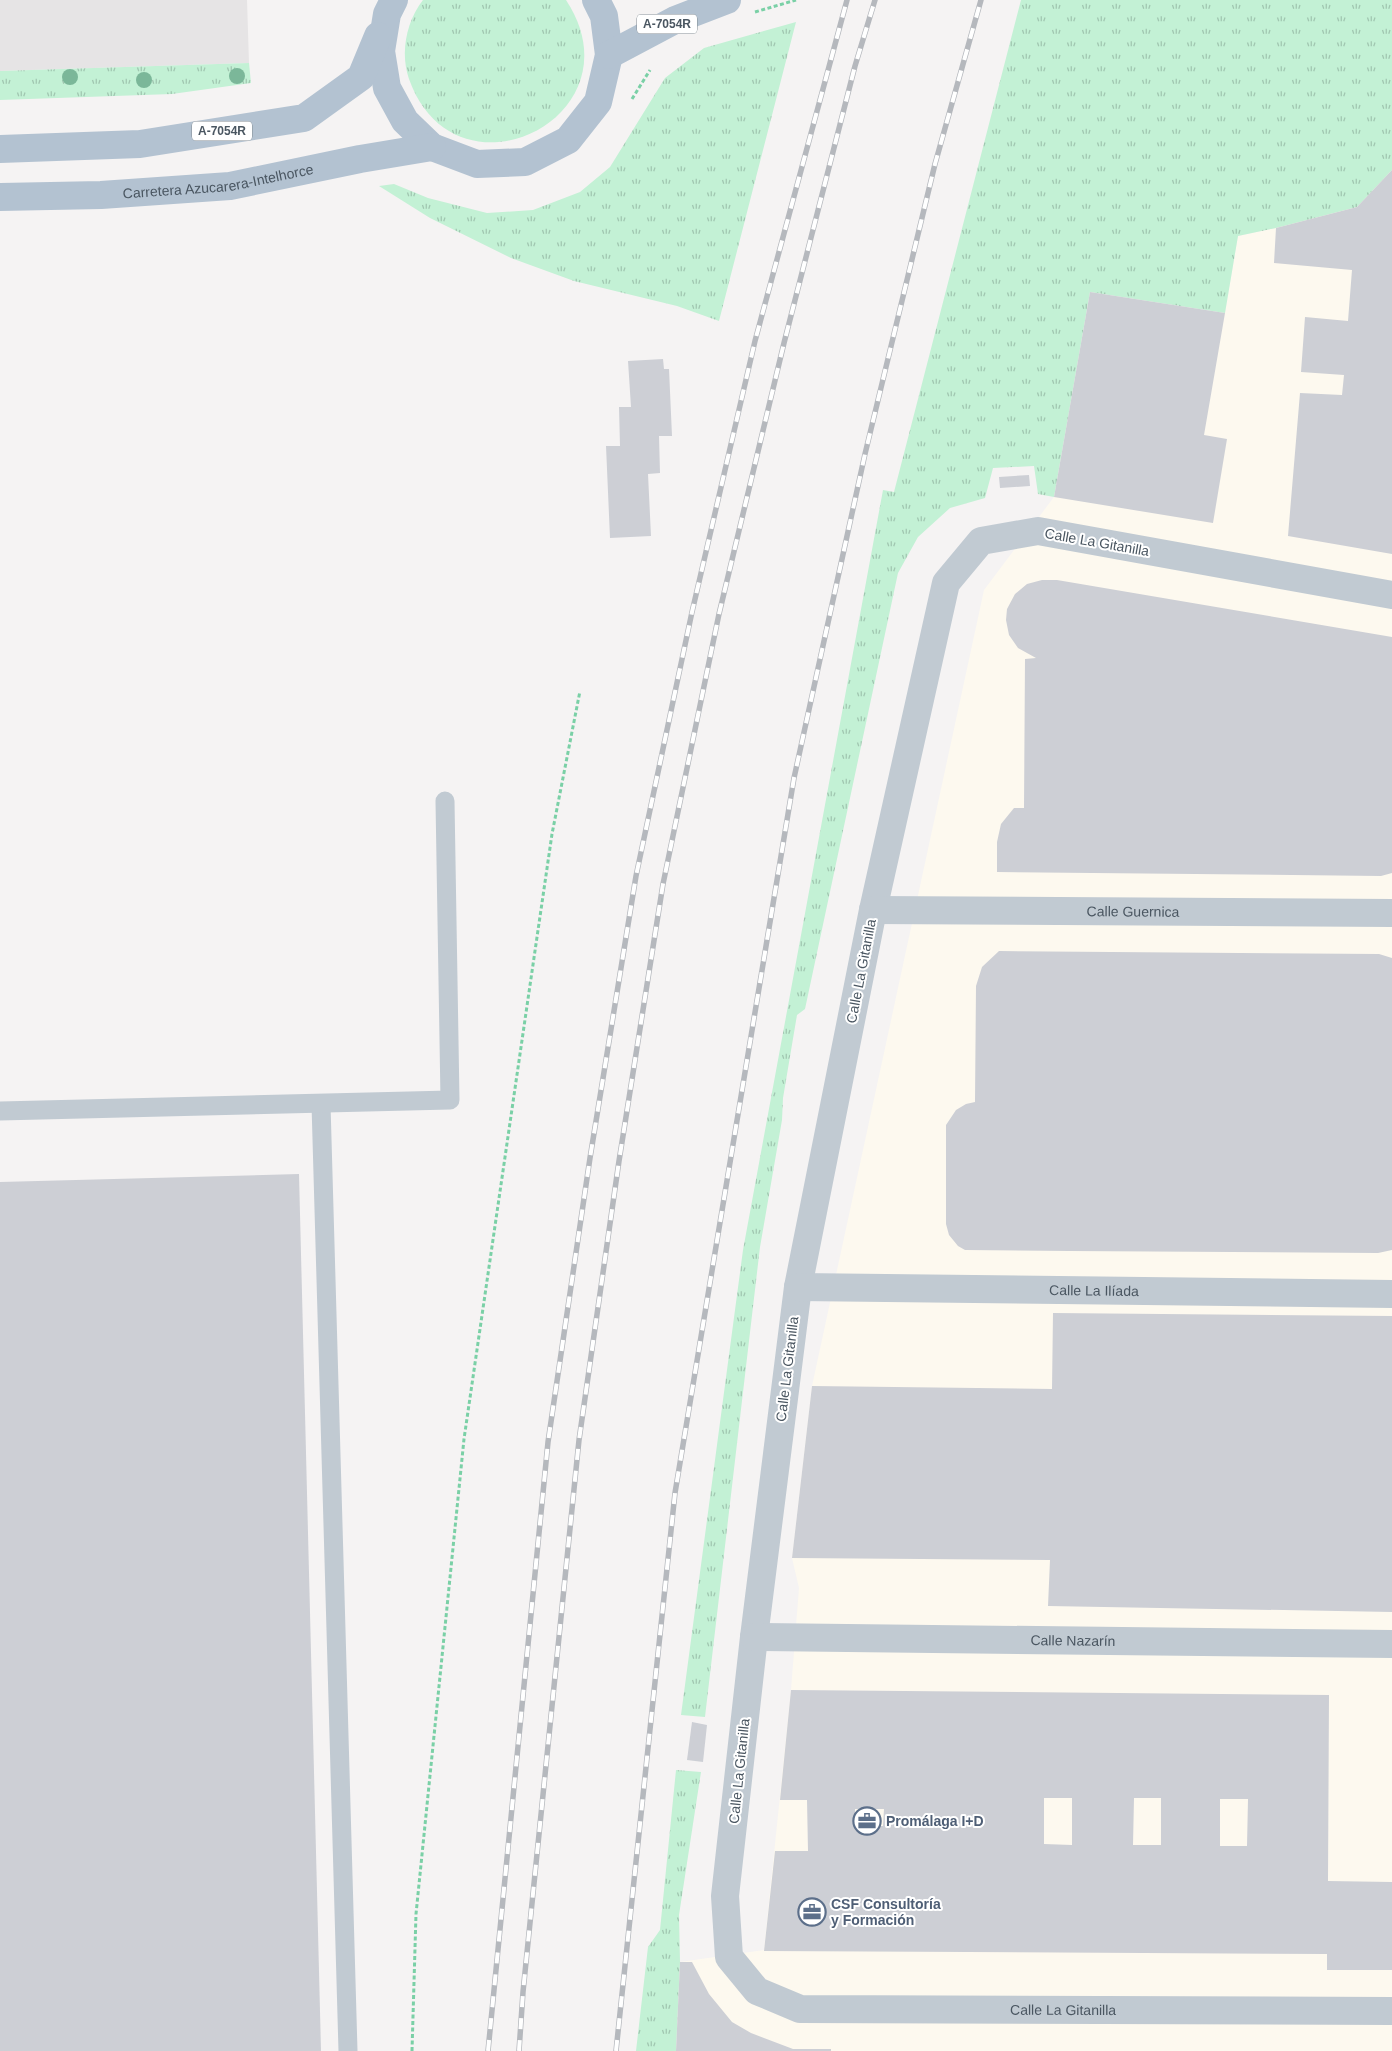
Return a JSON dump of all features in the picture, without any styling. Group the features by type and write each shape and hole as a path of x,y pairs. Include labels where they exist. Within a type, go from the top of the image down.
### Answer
{"main road":[{"name":"A-7054R","path":"391,7 381,51 387,88 405,121 432,147 477,164 525,162 534,158 568,140 598,102 610,55 604,16 596,0"},
{"name":"A-7054R","path":"0,149 140,144 304,118 361,77 391,7"},
{"name":"A-7054R","path":"610,55 675,20 738,7"},
{"name":"Carretera Azucarera-Intelhorce","path":"0,197 101,195 230,186 360,159 432,147"}],"street":[{"name":"Calle La Gitanilla","path":"1392,595 1038,531 981,541 946,584 873,910 798,1286 754,1637 725,1896 729,1957 757,1991 800,2009 1392,2011"},
{"name":"Calle Guernica","path":"873,910 1392,913"},
{"name":"Calle La Ilíada","path":"798,1286 1392,1294"},
{"name":"Calle Nazarín","path":"754,1637 1392,1644"}],"lane":[{"path":"0,1111 450,1100 445,802"},
{"path":"321,1104 348,2051"}],"path":[{"path":"738,7 796,0"},
{"path":"412,2051 416,1914 464,1439 552,834 580,691"}],"shaded area":[{"path":"0,0 247,0 249,63 0,71"},
{"path":"1392,170 1392,2051 676,2051 680,1962 764,1950 791,1690 799,1588 792,1558 812,1386 984,590 1054,497 1090,292 1225,313 1238,236 1276,228"}],"green space":[{"path":"423,0 566,0 583,42 580,80 562,111 534,132 499,142 464,138 432,118 409,79 405,59 406,38 412,18"},
{"path":"1021,0 1392,0 1392,170 1357,207 1238,236 1225,313 1090,292 1054,497 1038,494 1034,466 993,468 985,498 950,508 918,537 898,573 805,1009 797,1015 783,1098 782,1120 760,1247 705,1717 681,1715 743,1250 883,490 894,492"},
{"path":"796,22 719,321 677,306 574,281 511,258 430,218 379,186 394,184 428,198 487,213 533,210 580,192 610,167 665,78 704,48"},
{"path":"249,63 251,83 172,94 0,100 0,71"},
{"path":"676,1770 701,1772 679,1915 680,1962 676,2051 636,2051 648,1947 660,1930"}],"building":[{"path":"1392,170 1392,554 1288,536 1300,393 1342,395 1344,375 1301,372 1305,317 1348,321 1352,270 1274,263 1276,228 1357,207"},
{"path":"1090,292 1225,313 1204,435 1227,439 1213,523 1054,497"},
{"path":"663,359 664,369 669,369 672,436 659,436 660,473 648,474 651,536 610,538 606,446 620,446 619,407 631,407 628,361"},
{"path":"1029,475 1030,486 1000,488 999,477"},
{"path":"1042,580 1057,580 1392,637 1392,873 1381,876 997,872 997,842 1001,824 1014,808 1024,808 1025,659 1036,658 1018,648 1009,635 1006,620 1007,609 1015,594 1027,584"},
{"path":"999,951 1379,954 1392,958 1392,1250 1378,1253 1070,1251 965,1250 958,1246 949,1235 946,1224 946,1125 956,1110 966,1104 975,1102 976,986 982,967"},
{"path":"299,1174 321,2051 0,2051 0,1182"},
{"path":"1053,1313 1392,1316 1392,1612 1048,1606 1050,1560 792,1558 812,1386 1052,1389"},
{"path":"791,1690 1329,1695 1328,1881 1392,1882 1392,1970 1327,1970 1327,1954 764,1951 775,1851 808,1851 807,1800 780,1800","holes":["1044,1798 1072,1798 1072,1845 1044,1844","1134,1798 1161,1798 1161,1845 1133,1845","1220,1799 1248,1799 1247,1846 1220,1846","855,1809 884,1809 883,1826 855,1826"]},
{"path":"692,1722 707,1725 703,1762 687,1760"},
{"path":"680,1962 692,1962 709,1994 732,2022 751,2033 793,2049 831,2049 831,2051 676,2051"}],"railway":[{"path":"488,2051 548,1442 590,1158 636,876 692,612 755,341 847,0"},
{"path":"519,2051 523,1992 579,1440 619,1161 663,884 719,614 784,343 855,66 875,0"},
{"path":"616,2051 675,1493 794,778 865,454 935,164 981,0"}],"place":[{"name":"Promálaga I+D","path":"867,1821"},
{"name":"CSF Consultoría y Formación","path":"812,1912"}]}
